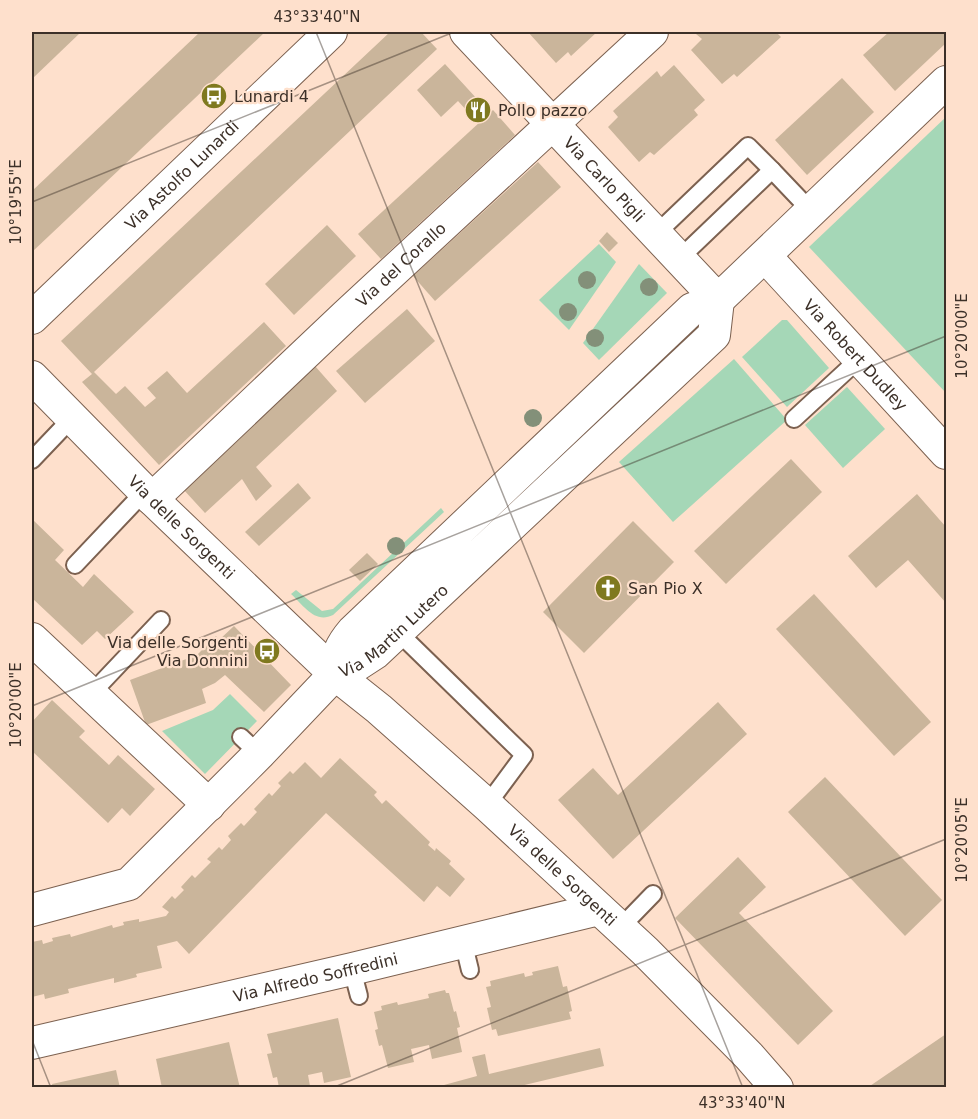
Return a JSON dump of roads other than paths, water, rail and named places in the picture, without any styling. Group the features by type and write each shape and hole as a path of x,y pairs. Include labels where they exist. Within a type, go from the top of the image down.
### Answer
{"street":[{"name":"Via Astolfo Lunardi","path":"32,318 331,32"},
{"name":"Via Carlo Pigli","path":"466,32 718,300"},
{"name":"Via del Corallo","path":"148,495 338,323 652,32"},
{"name":"Via Martin Lutero","path":"718,300 714,335 398,632 367,659 335,674 340,648 353,631 692,309 718,300 946,82"},
{"name":"Via Robert Dudley","path":"765,256 946,453"},
{"name":"Via delle Sorgenti","path":"32,377 148,495 335,674 379,709 487,805 610,919 749,1056 777,1088"},
{"path":"32,639 210,805"},
{"path":"32,910 129,884 210,805 250,746 335,674"},
{"name":"Via Alfredo Soffredini","path":"32,1044 356,983 610,919"}],"lane":[{"path":"656,234 748,146 811,211"},
{"path":"679,259 772,170"},
{"path":"794,419 859,359"},
{"path":"32,460 72,418"},
{"path":"75,565 148,495"},
{"path":"91,694 161,620"},
{"path":"398,632 524,755 487,805"},
{"path":"610,919 653,894"}],"place":[{"name":"Lunardi 4","path":"214,96"},
{"name":"Pollo pazzo","path":"478,110"},
{"name":"San Pio X","path":"608,588"},
{"name":"Via delle Sorgenti Via Donnini","path":"267,651"}]}
